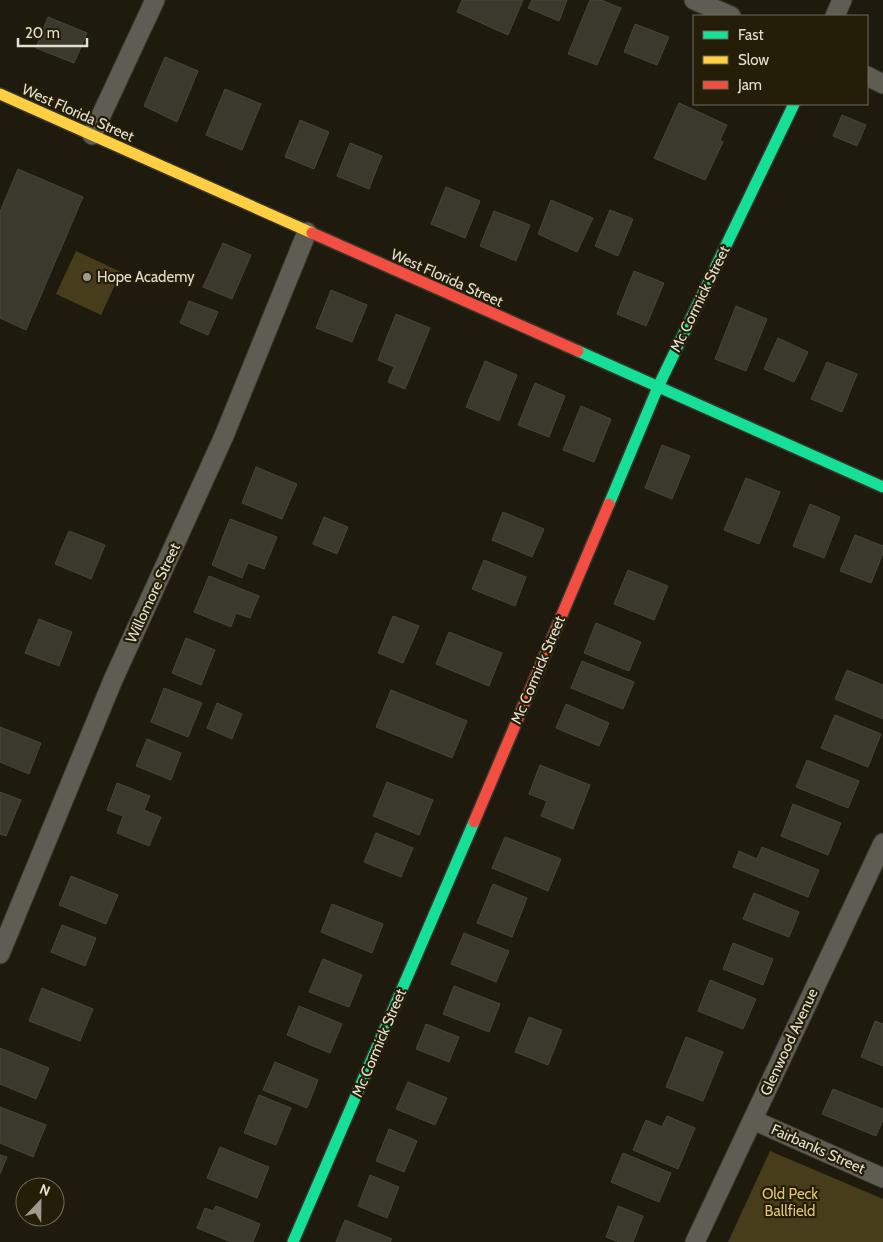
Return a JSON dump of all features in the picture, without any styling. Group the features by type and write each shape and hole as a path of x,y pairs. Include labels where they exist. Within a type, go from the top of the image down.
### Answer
{"street":[{"path":"92,135 156,0"},
{"path":"694,0 729,15"},
{"path":"835,15 842,0"},
{"path":"868,76 883,84"},
{"name":"West Florida Street","path":"0,94 306,232 883,487"},
{"name":"Mc Cormick Street","path":"293,1242 487,792 658,387 794,105"},
{"name":"Willomore Street","path":"0,954 113,680 224,436 306,232"},
{"name":"Glenwood Avenue","path":"696,1242 883,843"},
{"name":"Fairbanks Street","path":"752,1120 883,1178"}],"green space":[{"path":"76,251 121,272 101,315 56,294"},
{"name":"Old Peck Ballfield","path":"770,1151 883,1199 883,1242 728,1242"}],"building":[{"path":"462,0 523,0 508,35 457,12"},
{"path":"532,0 567,0 559,21 528,8"},
{"path":"590,0 601,0 621,8 597,65 568,54"},
{"path":"48,17 87,33 74,63 36,48"},
{"path":"635,24 669,37 657,65 624,52"},
{"path":"165,57 198,71 177,122 144,106"},
{"path":"225,89 261,104 242,150 206,135"},
{"path":"679,103 727,125 720,140 723,142 705,180 654,158"},
{"path":"842,115 866,125 857,146 833,136"},
{"path":"300,120 329,132 314,169 285,157"},
{"path":"350,143 382,156 369,189 337,176"},
{"path":"18,169 83,197 26,330 0,318 0,212"},
{"path":"446,187 480,201 465,238 431,224"},
{"path":"551,200 593,218 577,252 538,234"},
{"path":"610,210 633,219 618,256 595,246"},
{"path":"494,211 530,225 516,261 480,246"},
{"path":"223,243 251,255 232,299 203,287"},
{"path":"634,271 664,283 646,326 617,314"},
{"path":"331,290 367,305 352,342 316,328"},
{"path":"189,301 218,312 208,335 180,323"},
{"path":"736,306 767,319 746,371 715,359"},
{"path":"396,314 430,328 405,389 388,382 394,367 378,360"},
{"path":"778,338 808,352 794,382 764,369"},
{"path":"485,361 517,375 499,421 466,407"},
{"path":"827,362 857,374 842,412 811,399"},
{"path":"535,383 565,396 549,437 518,425"},
{"path":"581,406 611,419 594,462 563,450"},
{"path":"662,445 690,456 672,499 645,488"},
{"path":"256,467 297,484 282,519 242,503"},
{"path":"746,478 780,492 759,544 724,530"},
{"path":"810,504 840,517 824,558 793,546"},
{"path":"503,512 544,529 532,557 492,540"},
{"path":"324,517 348,527 337,554 313,544"},
{"path":"230,519 277,537 264,569 248,563 242,578 212,565"},
{"path":"69,531 105,545 91,579 55,564"},
{"path":"855,535 883,546 883,553 871,583 840,571"},
{"path":"484,560 526,577 515,606 472,589"},
{"path":"628,570 668,586 654,620 614,604"},
{"path":"209,576 259,596 250,618 236,613 231,627 194,612"},
{"path":"393,616 419,626 403,663 378,653"},
{"path":"39,619 72,632 59,666 25,653"},
{"path":"596,623 641,642 629,671 584,653"},
{"path":"449,632 502,653 489,686 436,664"},
{"path":"186,638 215,650 201,685 172,673"},
{"path":"582,661 634,682 623,709 571,688"},
{"path":"847,670 883,685 883,719 835,699"},
{"path":"164,688 202,703 188,737 151,722"},
{"path":"391,690 467,721 452,758 376,727"},
{"path":"217,703 242,714 232,739 207,728"},
{"path":"566,704 609,723 599,746 556,728"},
{"path":"835,715 881,734 868,767 821,748"},
{"path":"0,727 41,743 29,774 0,762"},
{"path":"147,739 181,753 171,780 136,766"},
{"path":"807,760 859,781 848,808 796,787"},
{"path":"540,765 590,785 573,829 541,816 547,801 529,794"},
{"path":"387,782 433,800 419,835 373,816"},
{"path":"117,783 150,796 144,810 161,817 149,846 117,833 123,816 107,810"},
{"path":"0,792 21,800 6,836 0,834"},
{"path":"793,804 841,823 828,855 781,836"},
{"path":"376,833 413,848 401,877 364,862"},
{"path":"505,837 561,859 548,891 492,868"},
{"path":"762,847 819,870 808,897 733,867 739,851 757,859"},
{"path":"71,876 118,895 106,924 59,905"},
{"path":"493,884 527,898 512,937 477,923"},
{"path":"754,893 799,912 789,937 743,919"},
{"path":"332,904 383,924 372,953 321,932"},
{"path":"62,925 96,938 85,966 51,952"},
{"path":"464,933 509,951 496,982 451,964"},
{"path":"733,943 773,959 763,985 723,969"},
{"path":"323,959 362,975 349,1007 309,992"},
{"path":"710,980 756,999 743,1029 698,1011"},
{"path":"454,986 500,1004 489,1032 443,1014"},
{"path":"42,988 93,1009 80,1041 29,1021"},
{"path":"299,1006 342,1024 330,1053 287,1035"},
{"path":"529,1017 562,1030 548,1065 515,1052"},
{"path":"875,1021 883,1024 883,1066 861,1057"},
{"path":"426,1024 459,1037 449,1062 416,1049"},
{"path":"686,1037 723,1052 703,1101 666,1087"},
{"path":"0,1048 49,1068 36,1099 0,1084"},
{"path":"275,1062 318,1080 307,1108 263,1090"},
{"path":"408,1082 447,1098 435,1125 396,1109"},
{"path":"833,1089 883,1109 883,1120 876,1136 822,1114"},
{"path":"259,1095 291,1108 276,1145 244,1133"},
{"path":"0,1107 46,1125 33,1157 0,1143"},
{"path":"667,1116 695,1128 678,1169 633,1150 646,1120 662,1127"},
{"path":"389,1129 417,1141 404,1172 376,1161"},
{"path":"220,1147 269,1167 257,1198 207,1178"},
{"path":"623,1153 671,1173 659,1202 611,1182"},
{"path":"0,1155 7,1157 0,1174"},
{"path":"370,1175 399,1187 387,1218 358,1206"},
{"path":"216,1206 260,1224 253,1242 231,1242 197,1228 205,1208 213,1211"},
{"path":"618,1206 643,1216 633,1242 619,1242 606,1237"},
{"path":"345,1220 392,1239 390,1242 336,1242"}],"traffic: fast":[{"path":"609,504 658,387 794,105"},
{"path":"578,351 883,487"},
{"path":"293,1242 474,822"}],"traffic: slow":[{"path":"0,94 312,233"}],"traffic: jam":[{"path":"312,233 578,351"},
{"path":"474,822 609,504"}],"place":[{"name":"Hope Academy","path":"87,277"}]}
